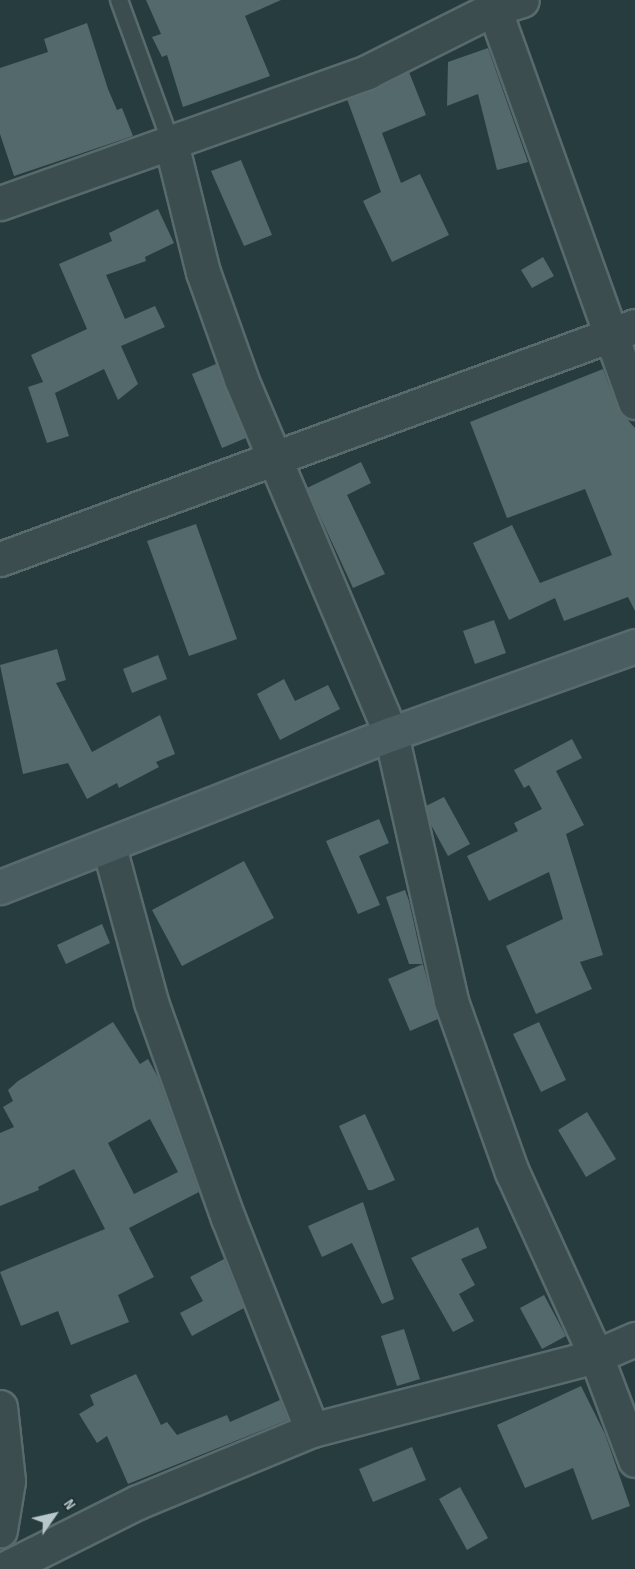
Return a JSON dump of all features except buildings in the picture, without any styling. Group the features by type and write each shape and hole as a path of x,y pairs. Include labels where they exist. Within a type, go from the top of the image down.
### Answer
{"street":[{"path":"0,203 367,72 502,3 622,331 635,402"},
{"path":"171,142 203,272 241,379 391,734 451,1001 512,1172 596,1356 635,1460"},
{"path":"0,559 622,331"},
{"path":"0,887 109,847 391,734 635,646"},
{"path":"109,847 155,1012 240,1251 312,1430"},
{"path":"4,1569 138,1502 312,1430 596,1356 635,1339"},
{"path":"0,1407 8,1481 0,1530"}],"lane":[{"path":"119,0 171,142"}]}
